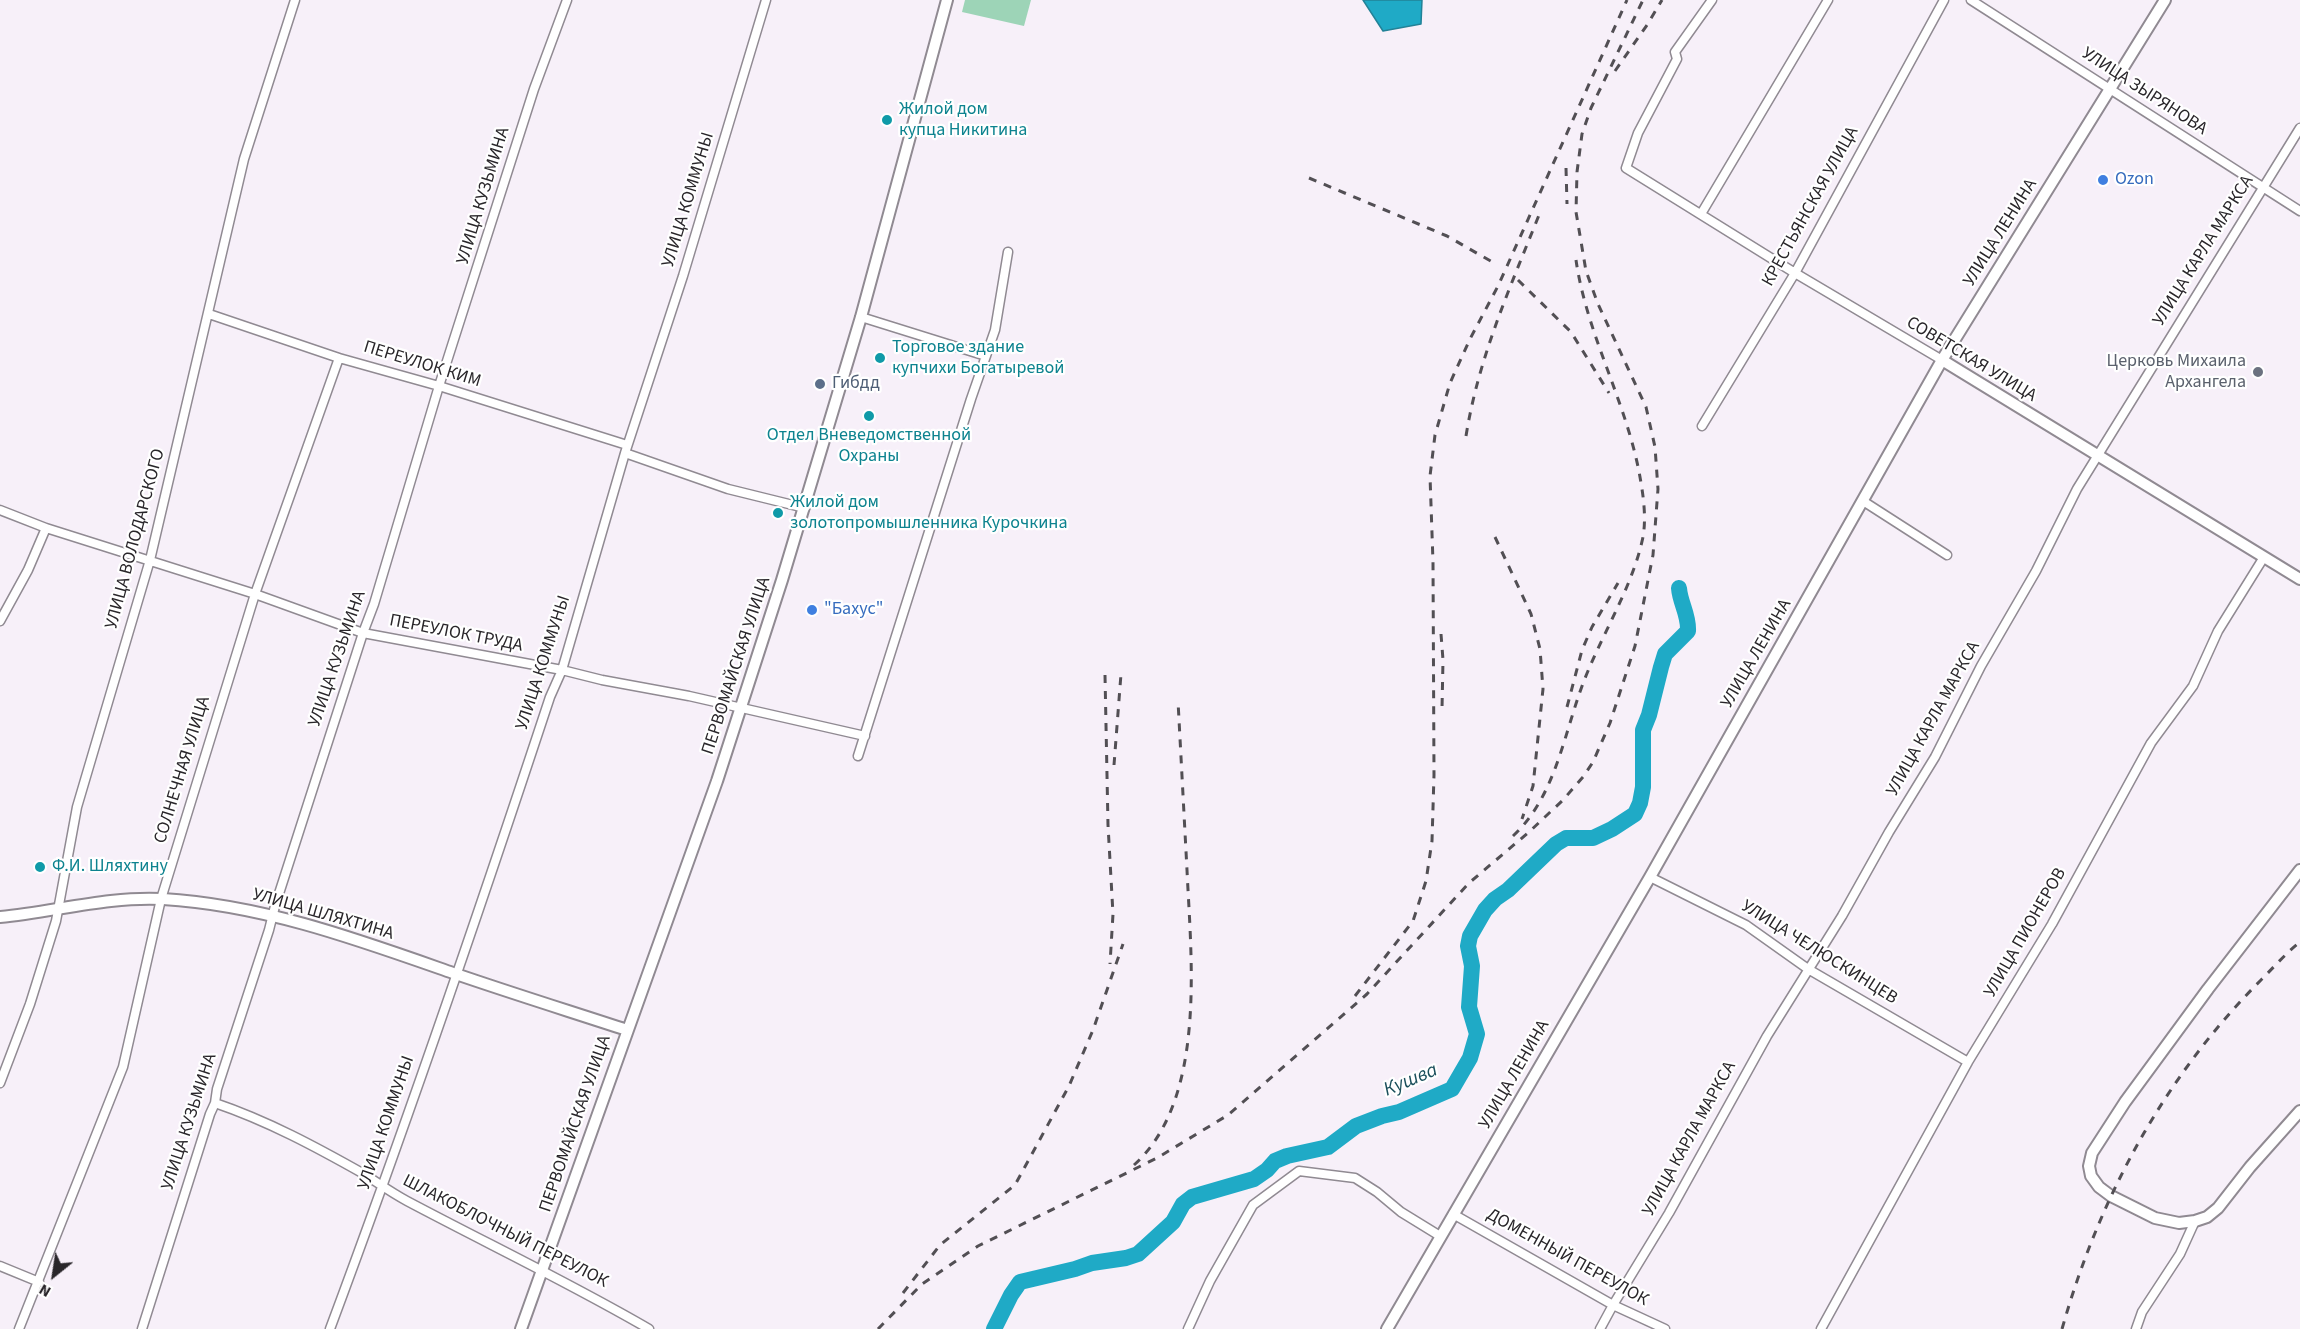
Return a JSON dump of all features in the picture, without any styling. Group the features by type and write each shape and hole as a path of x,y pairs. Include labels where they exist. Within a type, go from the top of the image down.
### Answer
{"main road":[{"name":"ПЕРВОМАЙСКАЯ УЛИЦА","path":"521,1329 741,709 805,508 861,317 947,0"},
{"name":"УЛИЦА ЛЕНИНА","path":"1387,1329 1650,877 1942,360 2165,0"},
{"name":"СОВЕТСКАЯ УЛИЦА","path":"1942,360 2300,579"},
{"path":"2300,870 2125,1102 2092,1153 2089,1166 2091,1176 2099,1187 2112,1196 2155,1218 2180,1223 2195,1221 2207,1217 2218,1208 2250,1167 2300,1111"},
{"name":"УЛИЦА ШЛЯХТИНА","path":"0,917 105,902 161,898 213,904 272,916 382,948 627,1030"}],"street":[{"name":"УЛИЦА ВОЛОДАРСКОГО","path":"0,1083 30,1004 56,921 76,807 150,560 244,159 295,0"},
{"name":"УЛИЦА КУЗЬМИНА","path":"142,1329 272,916 374,604 439,386 534,88 567,0"},
{"name":"УЛИЦА КОММУНЫ","path":"330,1329 383,1187 475,924 550,697 562,670 626,449 683,276 766,0"},
{"name":"СОВЕТСКАЯ УЛИЦА","path":"1712,0 1676,52 1677,59 1638,133 1626,168 1795,273 1942,360"},
{"path":"1701,214 1828,0"},
{"name":"КРЕСТЬЯНСКАЯ УЛИЦА","path":"1702,426 1795,273 1944,0"},
{"name":"УЛИЦА ЗЫРЯНОВА","path":"1971,0 2300,211"},
{"name":"УЛИЦА КАРЛА МАРКСА","path":"1600,1329 1669,1213 1767,1036 1935,757 1976,675 2036,571 2077,489 2300,128"},
{"path":"858,756 995,330 1008,252"},
{"name":"ПЕРЕУЛОК КИМ","path":"209,314 339,358 439,386 626,449 728,489 805,508"},
{"path":"861,317 986,356"},
{"name":"СОЛНЕЧНАЯ УЛИЦА","path":"19,1329 123,1066 161,898 255,594 339,358"},
{"path":"1863,501 1947,555"},
{"name":"ПЕРЕУЛОК ТРУДА","path":"0,510 46,528 255,594 363,633 689,696 865,736"},
{"path":"0,621 28,570 46,528"},
{"name":"УЛИЦА ПИОНЕРОВ","path":"1821,1329 1968,1062 2052,924 2151,743 2193,686 2218,631 2264,557"},
{"name":"УЛИЦА ЧЕЛЮСКИНЦЕВ","path":"1650,877 1746,925 1808,969 1968,1062"},
{"name":"ШЛАКОБЛОЧНЫЙ ПЕРЕУЛОК","path":"215,1103 280,1128 383,1187 542,1272 584,1291 650,1329"},
{"path":"1188,1329 1210,1281 1253,1205 1299,1171 1355,1178 1377,1192 1401,1212 1440,1236"},
{"name":"ДОМЕННЫЙ ПЕРЕУЛОК","path":"1453,1214 1613,1305 1665,1329"},
{"path":"2136,1329 2142,1312 2180,1254 2195,1221"},
{"path":"0,1266 39,1282"}],"green space":[{"path":"965,0 1031,0 1024,26 962,12"}],"water":[{"path":"1363,0 1422,0 1421,24 1383,31"}],"waterway":[{"name":"Кушва","path":"994,1329 1020,1282 1092,1263 1138,1254 1173,1222 1183,1204 1192,1197 1254,1179 1275,1161 1328,1147 1356,1126 1399,1112 1452,1089 1470,1058 1477,1034 1469,1007 1472,966 1468,946 1470,936 1485,910 1556,844 1566,838 1593,838 1612,829 1635,814 1640,803 1643,787 1643,730 1665,654 1688,631 1679,588"}],"railway":[{"path":"1355,996 1413,921 1426,881 1432,841 1433,562 1430,476 1435,435 1450,383 1498,286 1627,0"},
{"path":"878,1329 922,1284 978,1246 1157,1158 1228,1115 1367,994 1469,883 1563,800 1593,762 1610,723 1635,646 1653,555 1658,489 1655,447 1646,407 1598,304 1586,271 1576,212 1577,172 1582,134 1591,108 1643,0"},
{"path":"1615,71 1662,0"},
{"path":"1566,168 1567,204"},
{"path":"1309,178 1447,236 1494,263"},
{"path":"1466,436 1479,377 1488,349 1541,210"},
{"path":"1513,836 1527,821 1548,786 1588,670 1631,576 1644,530 1643,496 1635,454 1589,316 1576,260"},
{"path":"1518,280 1571,332 1609,393"},
{"path":"1495,537 1531,614 1540,649 1543,689 1533,786 1522,819"},
{"path":"1567,707 1582,650 1592,627 1618,583"},
{"path":"1441,634 1442,709"},
{"path":"1114,765 1121,674"},
{"path":"1105,675 1108,825 1113,914 1110,964"},
{"path":"1134,1165 1157,1137 1174,1104 1184,1066 1189,1026 1191,944 1178,701"},
{"path":"2062,1329 2095,1233 2139,1142 2165,1099 2194,1057 2226,1017 2300,942"},
{"path":"903,1293 940,1245 1015,1185 1069,1086 1093,1030 1123,944"}],"place":[{"name":"Жилой дом купца Никитина","path":"887,120"},
{"name":"Ozon","path":"2103,180"},
{"name":"Торговое здание купчихи Богатыревой","path":"880,358"},
{"name":"Церковь Михаила Архангела","path":"2258,372"},
{"name":"Гибдд","path":"820,384"},
{"name":"Отдел Вневедомственной Охраны","path":"869,416"},
{"name":"Жилой дом золотопромышленника Курочкина","path":"778,513"},
{"name":"\"Бахус\"","path":"812,610"},
{"name":"Ф.И. Шляхтину","path":"40,867"}]}
